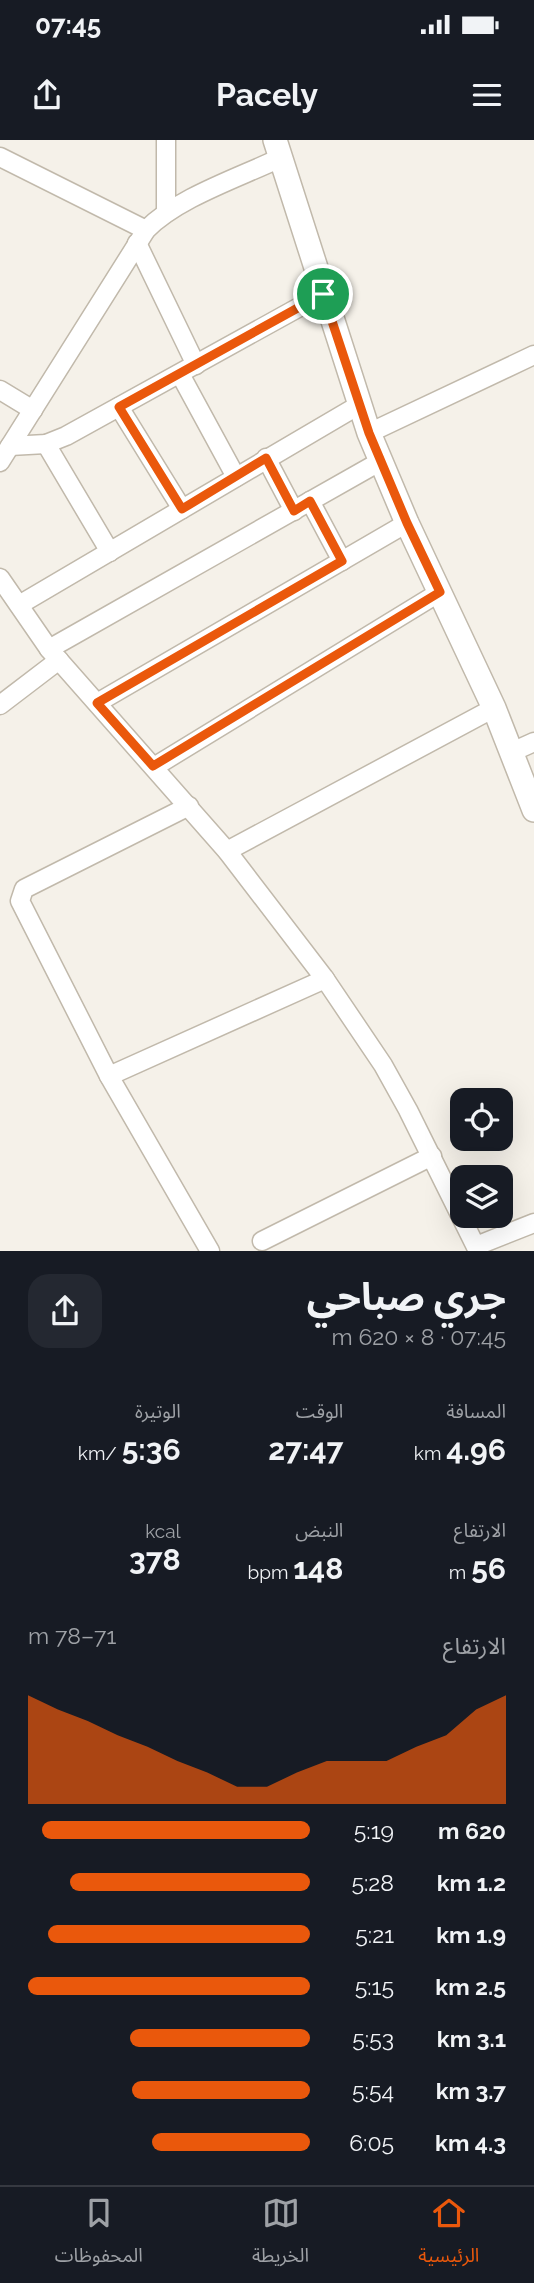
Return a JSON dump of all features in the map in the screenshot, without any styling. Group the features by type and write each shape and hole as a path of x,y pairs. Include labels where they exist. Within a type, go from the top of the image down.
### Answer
{"street":[{"path":"166,140 166,213"},
{"path":"0,462 142,237 166,213 277,149 369,433 407,523 494,708 534,810"},
{"path":"0,157 142,237 188,370 236,477"},
{"path":"10,446 46,444 188,370 323,294"},
{"path":"369,433 534,355"},
{"path":"0,390 33,410"},
{"path":"19,605 359,405"},
{"path":"119,407 182,509"},
{"path":"46,444 110,552"},
{"path":"266,458 294,511"},
{"path":"0,705 54,654 381,461"},
{"path":"310,501 342,561"},
{"path":"97,703 407,523"},
{"path":"0,578 54,654 227,852 325,979 383,1065 477,1248 534,1223"},
{"path":"153,766 440,592"},
{"path":"227,852 494,708"},
{"path":"512,752 534,742"},
{"path":"188,806 24,889 20,901 109,1076 210,1251"},
{"path":"109,1076 325,979"},
{"path":"262,1241 432,1156"}],"route":[{"path":"323,294 369,433 440,592 153,766 97,703 342,561 310,501 294,511 266,458 182,509 119,407 323,294"}]}
